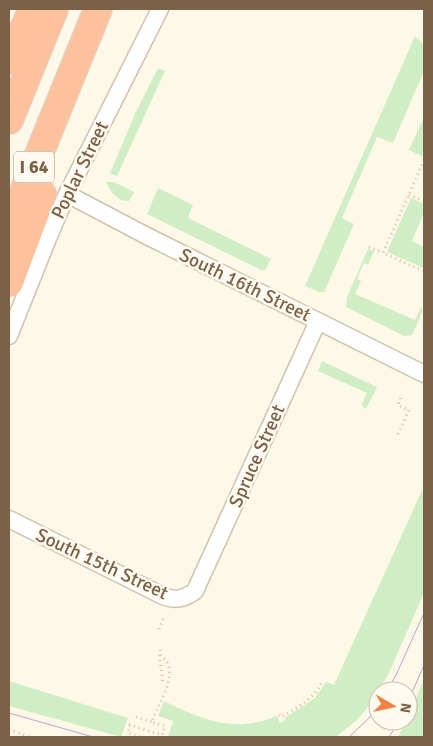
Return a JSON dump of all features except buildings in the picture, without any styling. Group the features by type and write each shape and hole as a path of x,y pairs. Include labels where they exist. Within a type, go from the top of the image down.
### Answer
{"highway":[{"path":"9,60 33,9"},
{"path":"9,120 54,9"},
{"name":"I 64","path":"9,228 98,9"},
{"path":"9,282 39,204 48,173 59,107"}],"street":[{"name":"Poplar Street","path":"9,336 48,236 67,194 160,9"},
{"name":"South 16th Street","path":"67,194 424,374"},
{"name":"Spruce Street","path":"195,591 318,321"},
{"name":"South 15th Street","path":"9,519 163,596 179,599 187,597 195,591"}],"path":[{"path":"383,253 424,160"},
{"path":"409,195 424,202"},
{"path":"369,247 424,271"},
{"path":"398,434 409,410 398,405 402,396"},
{"path":"159,628 164,616"},
{"path":"160,650 162,683"},
{"path":"152,722 157,706 165,693 170,675 168,661 160,654"},
{"path":"279,715 281,717 310,699 322,682"},
{"path":"136,717 166,726 162,735 130,725 128,733 140,737"},
{"path":"9,730 32,737"}],"green space":[{"path":"415,36 424,45 424,71 393,143 377,137 342,218 354,224 324,292 319,292 305,286"},
{"path":"158,68 165,71 117,176 110,173 135,114"},
{"path":"424,117 424,157 409,150"},
{"path":"106,182 114,182 134,192 129,201 121,200 115,196"},
{"path":"158,188 193,205 188,218 271,259 265,270 261,270 147,214"},
{"path":"411,198 424,204 424,213 412,241 424,247 424,268 387,252"},
{"path":"368,249 374,251 368,265 364,263 357,279 361,281 355,294 415,320 421,307 422,313 412,335 404,336 346,307 347,297"},
{"path":"322,361 377,387 366,409 362,404 367,393 318,371"},
{"path":"424,486 424,593 384,681 368,681 368,707 357,720 336,737 168,737 173,721 158,716 164,701 192,714 219,722 247,724 277,716 280,723 315,698 326,682 334,685"},
{"path":"424,680 424,737 398,737 401,731 418,731 418,694"},
{"path":"9,681 128,718 121,737 9,706"}],"tram line":[{"path":"393,681 424,613"},
{"path":"417,681 424,665"},
{"path":"9,713 93,737"},
{"path":"349,737 368,719"},
{"path":"389,737 393,731"}]}
